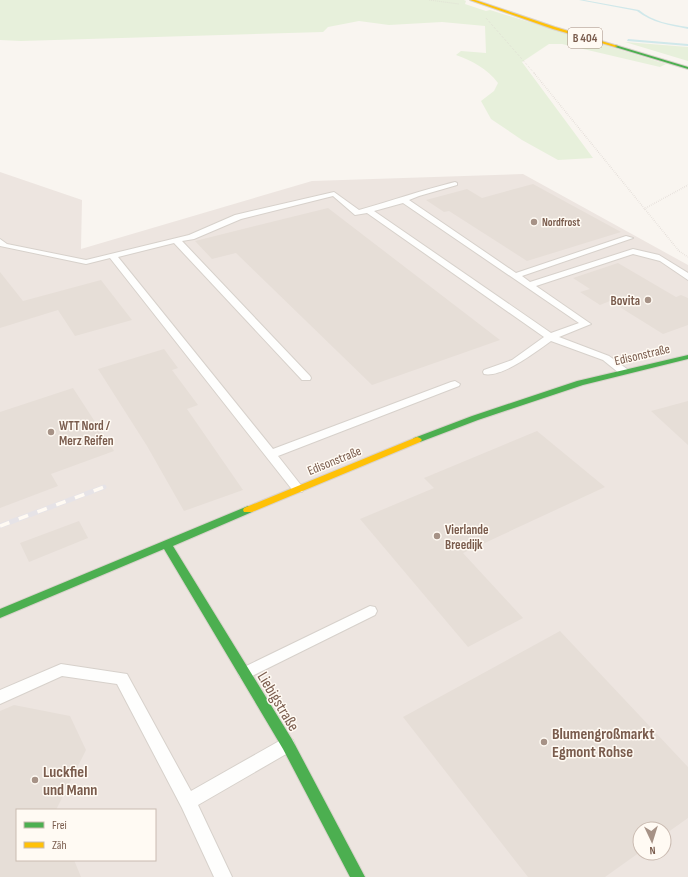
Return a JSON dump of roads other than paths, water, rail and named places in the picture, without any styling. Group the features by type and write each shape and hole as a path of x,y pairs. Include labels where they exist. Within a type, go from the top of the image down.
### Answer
{"street":[{"name":"B 404","path":"472,0 554,28 688,68"},
{"name":"Edisonstraße","path":"0,614 440,431 503,408 623,371 688,357"},
{"name":"Liebigstraße","path":"167,545 288,745 358,877"}],"lane":[{"path":"0,241 4,246 86,262 191,237 238,217 334,194 358,213 404,200 416,194 455,184"},
{"path":"404,200 586,324 550,337 515,362 488,372"},
{"path":"368,210 550,337 606,358 623,371"},
{"path":"516,276 629,238"},
{"path":"176,240 306,378"},
{"path":"529,285 633,251 651,253 677,268 688,277"},
{"path":"112,255 272,454 298,489"},
{"path":"272,454 455,384"},
{"path":"245,673 370,611"},
{"path":"0,698 61,670 122,678 188,802 222,877"},
{"path":"188,802 288,745"}],"waterway":[{"path":"580,0 638,10 649,18 688,28"},
{"path":"628,40 688,45"}],"railway":[{"path":"0,526 104,487"}],"place":[{"name":"Nordfrost","path":"534,222"},
{"name":"Bovita","path":"648,300"},
{"name":"WTT Nord / Merz Reifen","path":"51,432"},
{"name":"Vierlande Breedijk","path":"437,536"},
{"name":"Blumengroßmarkt Egmont Rohse","path":"544,742"},
{"name":"Luckfiel und Mann","path":"35,780"}]}
